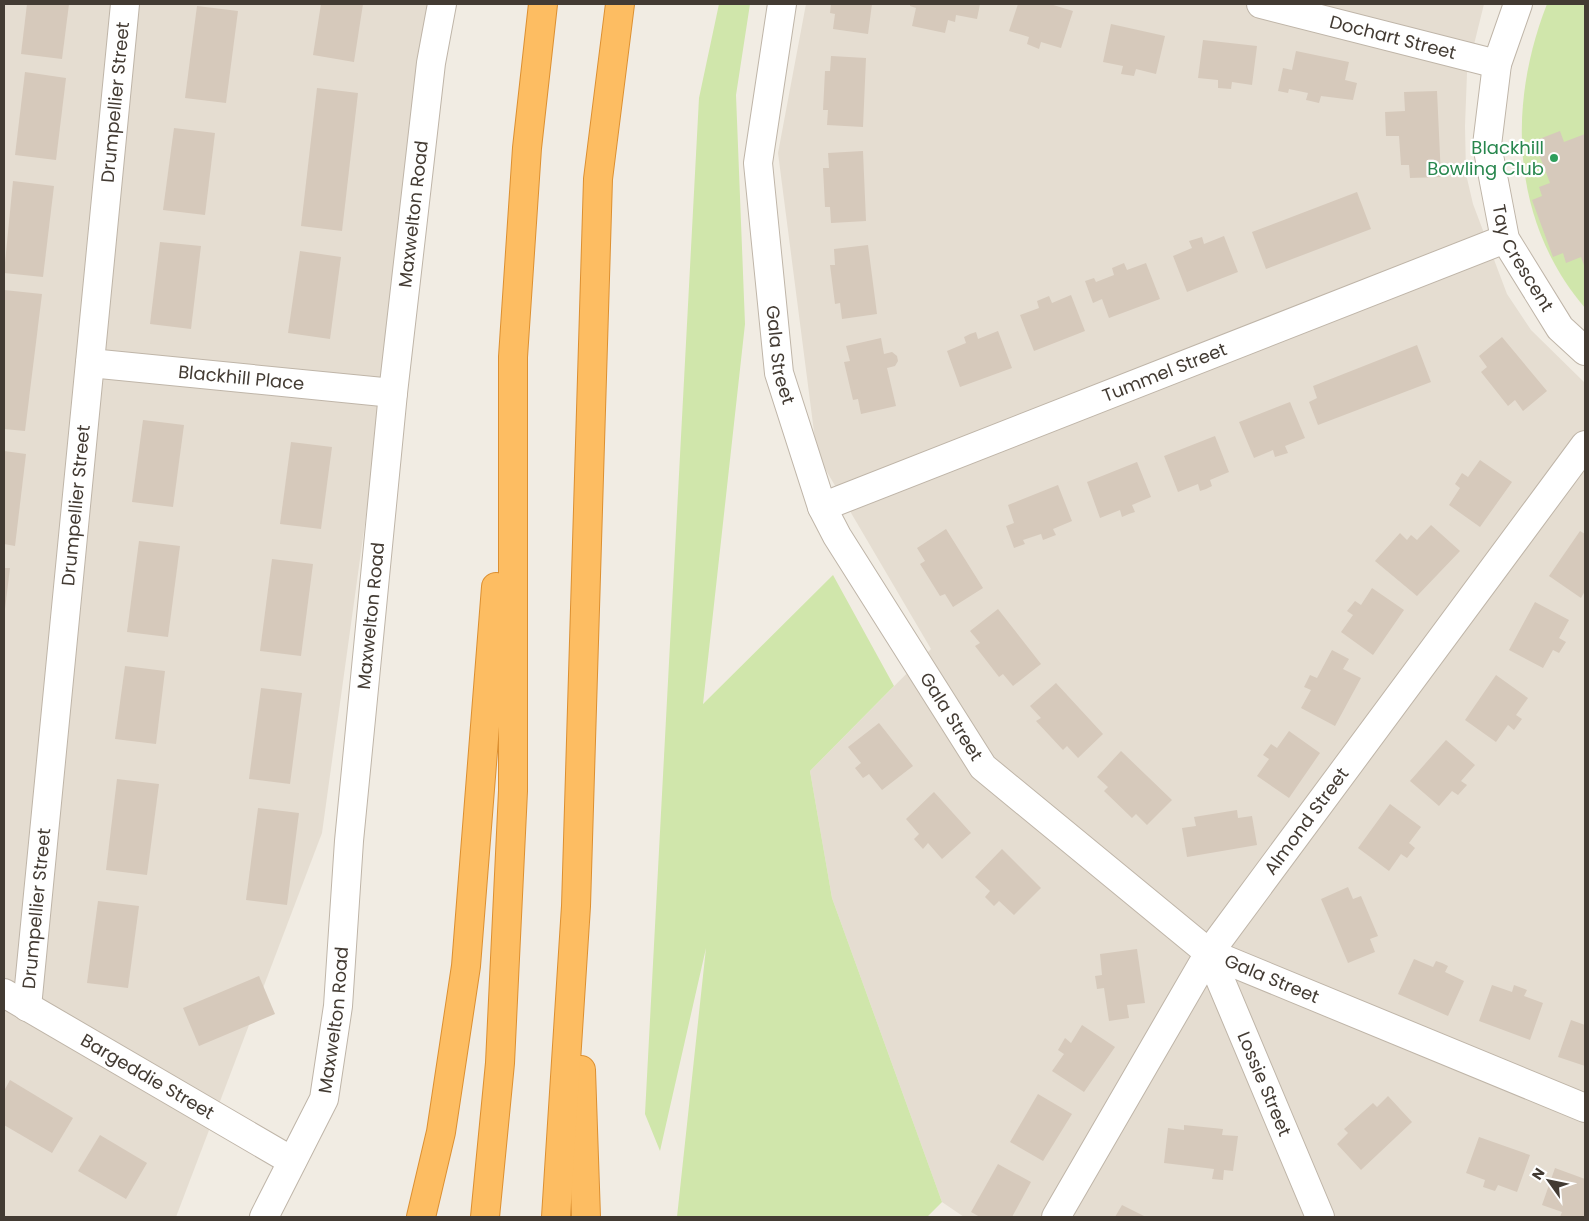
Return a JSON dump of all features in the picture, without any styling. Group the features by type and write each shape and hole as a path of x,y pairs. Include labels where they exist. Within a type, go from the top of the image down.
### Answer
{"highway":[{"path":"421,1217 441,1132 466,966 481,796 527,148 544,4"},
{"path":"556,1217 576,906 598,180 620,4"},
{"path":"485,1217 500,1064 513,791 513,357"},
{"path":"576,906 586,1217"}],"street":[{"name":"Drumpellier Street","path":"27,1007 125,4"},
{"name":"Maxwelton Road","path":"264,1217 324,1099 338,1006 349,841 393,393 430,63 442,4"},
{"name":"Gala Street","path":"782,4 758,163 779,373 822,507 837,536 983,767 1208,953 1585,1108"},
{"name":"Dochart Street","path":"1261,4 1497,64"},
{"name":"Tay Crescent","path":"1518,4 1497,64 1487,146 1505,239 1560,328 1585,351"},
{"name":"Tummel Street","path":"822,507 1505,239"},
{"name":"Blackhill Place","path":"90,363 393,393"},
{"name":"Almond Street","path":"1056,1217 1208,953 1585,445"},
{"name":"Lossie Street","path":"1208,953 1320,1217"},
{"name":"Bargeddie Street","path":"4,993 292,1161"}],"shaded area":[{"path":"4,4 437,4 322,833 176,1217 4,1217"},
{"path":"806,4 1484,4 1467,73 1466,174 1473,204 1507,294 1531,330 1585,383 1585,1217 964,1217 942,1202 832,898 810,771 931,649 817,455 778,153"}],"green space":[{"path":"719,4 750,4 736,95 745,324 703,704 833,575 894,686 810,771 832,898 942,1202 927,1217 677,1217 706,948 660,1151 645,1114 699,98"},
{"name":"Blackhill Bowling Club","path":"1547,4 1585,4 1585,308 1560,274 1542,238 1530,200 1523,162 1522,122 1526,82 1534,43"}],"building":[{"path":"27,4 69,4 62,59 21,54"},
{"path":"321,4 363,4 354,62 313,55"},
{"path":"831,4 872,4 868,34 833,29 835,14 830,13"},
{"path":"910,4 980,4 977,19 956,15 955,22 948,20 945,33 912,26 916,8 910,6"},
{"path":"1018,4 1050,4 1073,11 1061,48 1041,42 1039,49 1027,44 1029,37 1009,31"},
{"path":"197,6 238,11 226,103 185,98"},
{"path":"1111,24 1165,36 1156,74 1136,69 1134,76 1121,74 1123,66 1103,62"},
{"path":"1203,40 1257,46 1252,85 1232,82 1231,89 1218,88 1218,80 1198,78"},
{"path":"1296,51 1349,62 1345,80 1357,83 1353,100 1321,96 1319,103 1306,100 1308,93 1289,89 1288,93 1278,91 1283,68 1292,70"},
{"path":"831,56 866,58 863,127 827,125 828,110 823,110 825,71 830,71"},
{"path":"25,72 66,78 56,160 15,155"},
{"path":"317,88 358,93 342,231 301,226"},
{"path":"1437,91 1441,177 1410,178 1409,165 1401,165 1399,136 1386,136 1385,112 1405,111 1404,92"},
{"path":"174,128 215,133 205,215 163,210"},
{"path":"1560,131 1564,142 1585,134 1585,268 1581,257 1566,263 1563,253 1553,257 1532,200 1542,196 1539,187 1550,183 1534,141"},
{"path":"863,151 866,221 831,223 830,207 825,207 823,168 829,168 828,153"},
{"path":"13,181 54,186 43,277 4,273"},
{"path":"1357,192 1371,229 1266,269 1252,232"},
{"path":"1224,236 1238,272 1187,292 1173,256 1192,248 1189,241 1202,237 1204,244"},
{"path":"160,242 201,246 191,329 150,324"},
{"path":"868,245 877,314 842,319 840,303 835,304 830,265 835,265 834,249"},
{"path":"300,251 341,257 330,339 288,333"},
{"path":"1124,263 1127,270 1146,263 1160,299 1109,318 1102,299 1093,303 1085,281 1094,278 1096,282 1114,275 1112,268"},
{"path":"4,290 42,294 25,431 4,429"},
{"path":"1071,295 1085,331 1034,351 1020,315 1039,308 1037,301 1049,296 1052,303"},
{"path":"998,331 1012,368 960,387 947,351 966,343 964,337 970,334 976,332 978,339"},
{"path":"1502,337 1547,391 1523,411 1515,400 1508,406 1481,372 1487,367 1479,356"},
{"path":"881,338 884,354 892,352 897,356 898,361 895,366 887,368 896,406 861,414 858,399 853,400 844,362 850,361 846,346"},
{"path":"1417,345 1431,382 1318,425 1309,402 1317,398 1313,386"},
{"path":"1290,402 1305,438 1285,446 1288,453 1275,457 1273,450 1254,458 1239,422"},
{"path":"143,420 184,425 173,507 132,502"},
{"path":"1215,436 1229,472 1210,480 1212,486 1206,489 1200,491 1198,484 1178,492 1164,456"},
{"path":"291,442 332,447 321,529 280,524"},
{"path":"4,451 26,454 15,546 4,544"},
{"path":"1480,460 1512,482 1480,527 1449,505 1460,488 1455,484 1462,473 1468,477"},
{"path":"1137,462 1151,497 1132,505 1135,512 1122,517 1120,510 1100,518 1087,482"},
{"path":"1058,485 1072,521 1053,529 1056,535 1043,540 1041,534 1023,540 1025,544 1014,548 1006,526 1014,523 1008,505"},
{"path":"1431,525 1460,551 1417,596 1375,561 1400,533 1407,540 1411,535 1417,540"},
{"path":"946,529 983,588 953,607 945,594 940,596 920,564 925,561 917,548"},
{"path":"1580,531 1585,534 1585,591 1581,598 1549,576"},
{"path":"139,541 180,546 168,637 127,632"},
{"path":"272,559 313,564 301,656 260,651"},
{"path":"4,568 10,568 5,609 4,609"},
{"path":"1372,588 1404,610 1373,655 1341,632 1353,615 1347,611 1355,601 1361,605"},
{"path":"1535,602 1569,620 1559,638 1566,642 1559,653 1553,650 1543,668 1509,650"},
{"path":"998,609 1041,664 1013,686 1003,674 999,677 975,646 980,643 970,631"},
{"path":"1332,650 1349,659 1343,669 1361,678 1335,726 1301,708 1311,690 1304,687 1310,675 1317,678"},
{"path":"125,666 165,671 156,744 115,739"},
{"path":"1496,675 1528,698 1516,715 1522,719 1514,730 1508,725 1496,742 1465,720"},
{"path":"1056,683 1103,734 1078,758 1067,746 1063,750 1036,721 1041,718 1030,706"},
{"path":"261,688 302,693 290,784 249,779"},
{"path":"879,723 913,766 882,790 869,774 863,778 855,768 861,763 848,747"},
{"path":"1289,731 1320,753 1289,798 1257,776 1269,759 1263,755 1271,744 1277,748"},
{"path":"1446,740 1475,765 1461,781 1467,785 1458,795 1452,791 1439,806 1410,781"},
{"path":"1121,751 1172,800 1147,825 1136,814 1132,818 1104,791 1108,787 1097,777"},
{"path":"117,779 159,784 147,875 106,870"},
{"path":"934,792 971,833 942,859 928,843 923,849 914,839 919,834 906,819"},
{"path":"1390,804 1421,827 1409,843 1415,848 1407,858 1401,854 1389,871 1358,848"},
{"path":"258,808 299,813 287,905 246,900"},
{"path":"1237,810 1238,818 1252,816 1257,845 1187,857 1182,828 1196,826 1194,817"},
{"path":"1002,849 1041,888 1014,915 999,901 994,906 985,897 990,891 975,877"},
{"path":"1348,887 1353,899 1361,896 1378,936 1370,939 1375,952 1348,963 1321,899"},
{"path":"98,901 139,906 128,988 87,983"},
{"path":"1137,949 1145,1003 1127,1005 1129,1018 1109,1021 1104,988 1097,989 1095,976 1102,975 1100,954"},
{"path":"1414,959 1433,967 1436,961 1442,963 1448,966 1445,972 1464,981 1448,1016 1398,994"},
{"path":"259,976 275,1014 199,1046 183,1008"},
{"path":"1492,985 1512,992 1514,985 1527,990 1524,996 1543,1003 1530,1040 1479,1021"},
{"path":"1571,1020 1585,1025 1585,1066 1558,1057"},
{"path":"1082,1025 1115,1047 1084,1092 1052,1071 1064,1054 1058,1050 1065,1038 1071,1043"},
{"path":"10,1080 73,1118 52,1153 4,1125 4,1091"},
{"path":"1038,1094 1072,1114 1043,1161 1010,1142"},
{"path":"1388,1096 1412,1122 1361,1170 1337,1144 1348,1133 1344,1129 1373,1103 1377,1107"},
{"path":"1184,1125 1223,1129 1222,1135 1238,1136 1233,1171 1224,1170 1223,1180 1212,1179 1214,1169 1164,1163 1168,1128 1184,1130"},
{"path":"100,1135 147,1163 126,1199 78,1171"},
{"path":"1479,1137 1530,1155 1517,1192 1498,1185 1495,1191 1483,1187 1485,1180 1466,1173"},
{"path":"998,1164 1031,1182 1012,1217 980,1217 971,1212"},
{"path":"1555,1168 1585,1179 1585,1217 1560,1217 1562,1212 1542,1205"},
{"path":"1122,1205 1146,1217 1115,1217"}],"place":[{"name":"Blackhill Bowling Club","path":"1554,158"}]}
